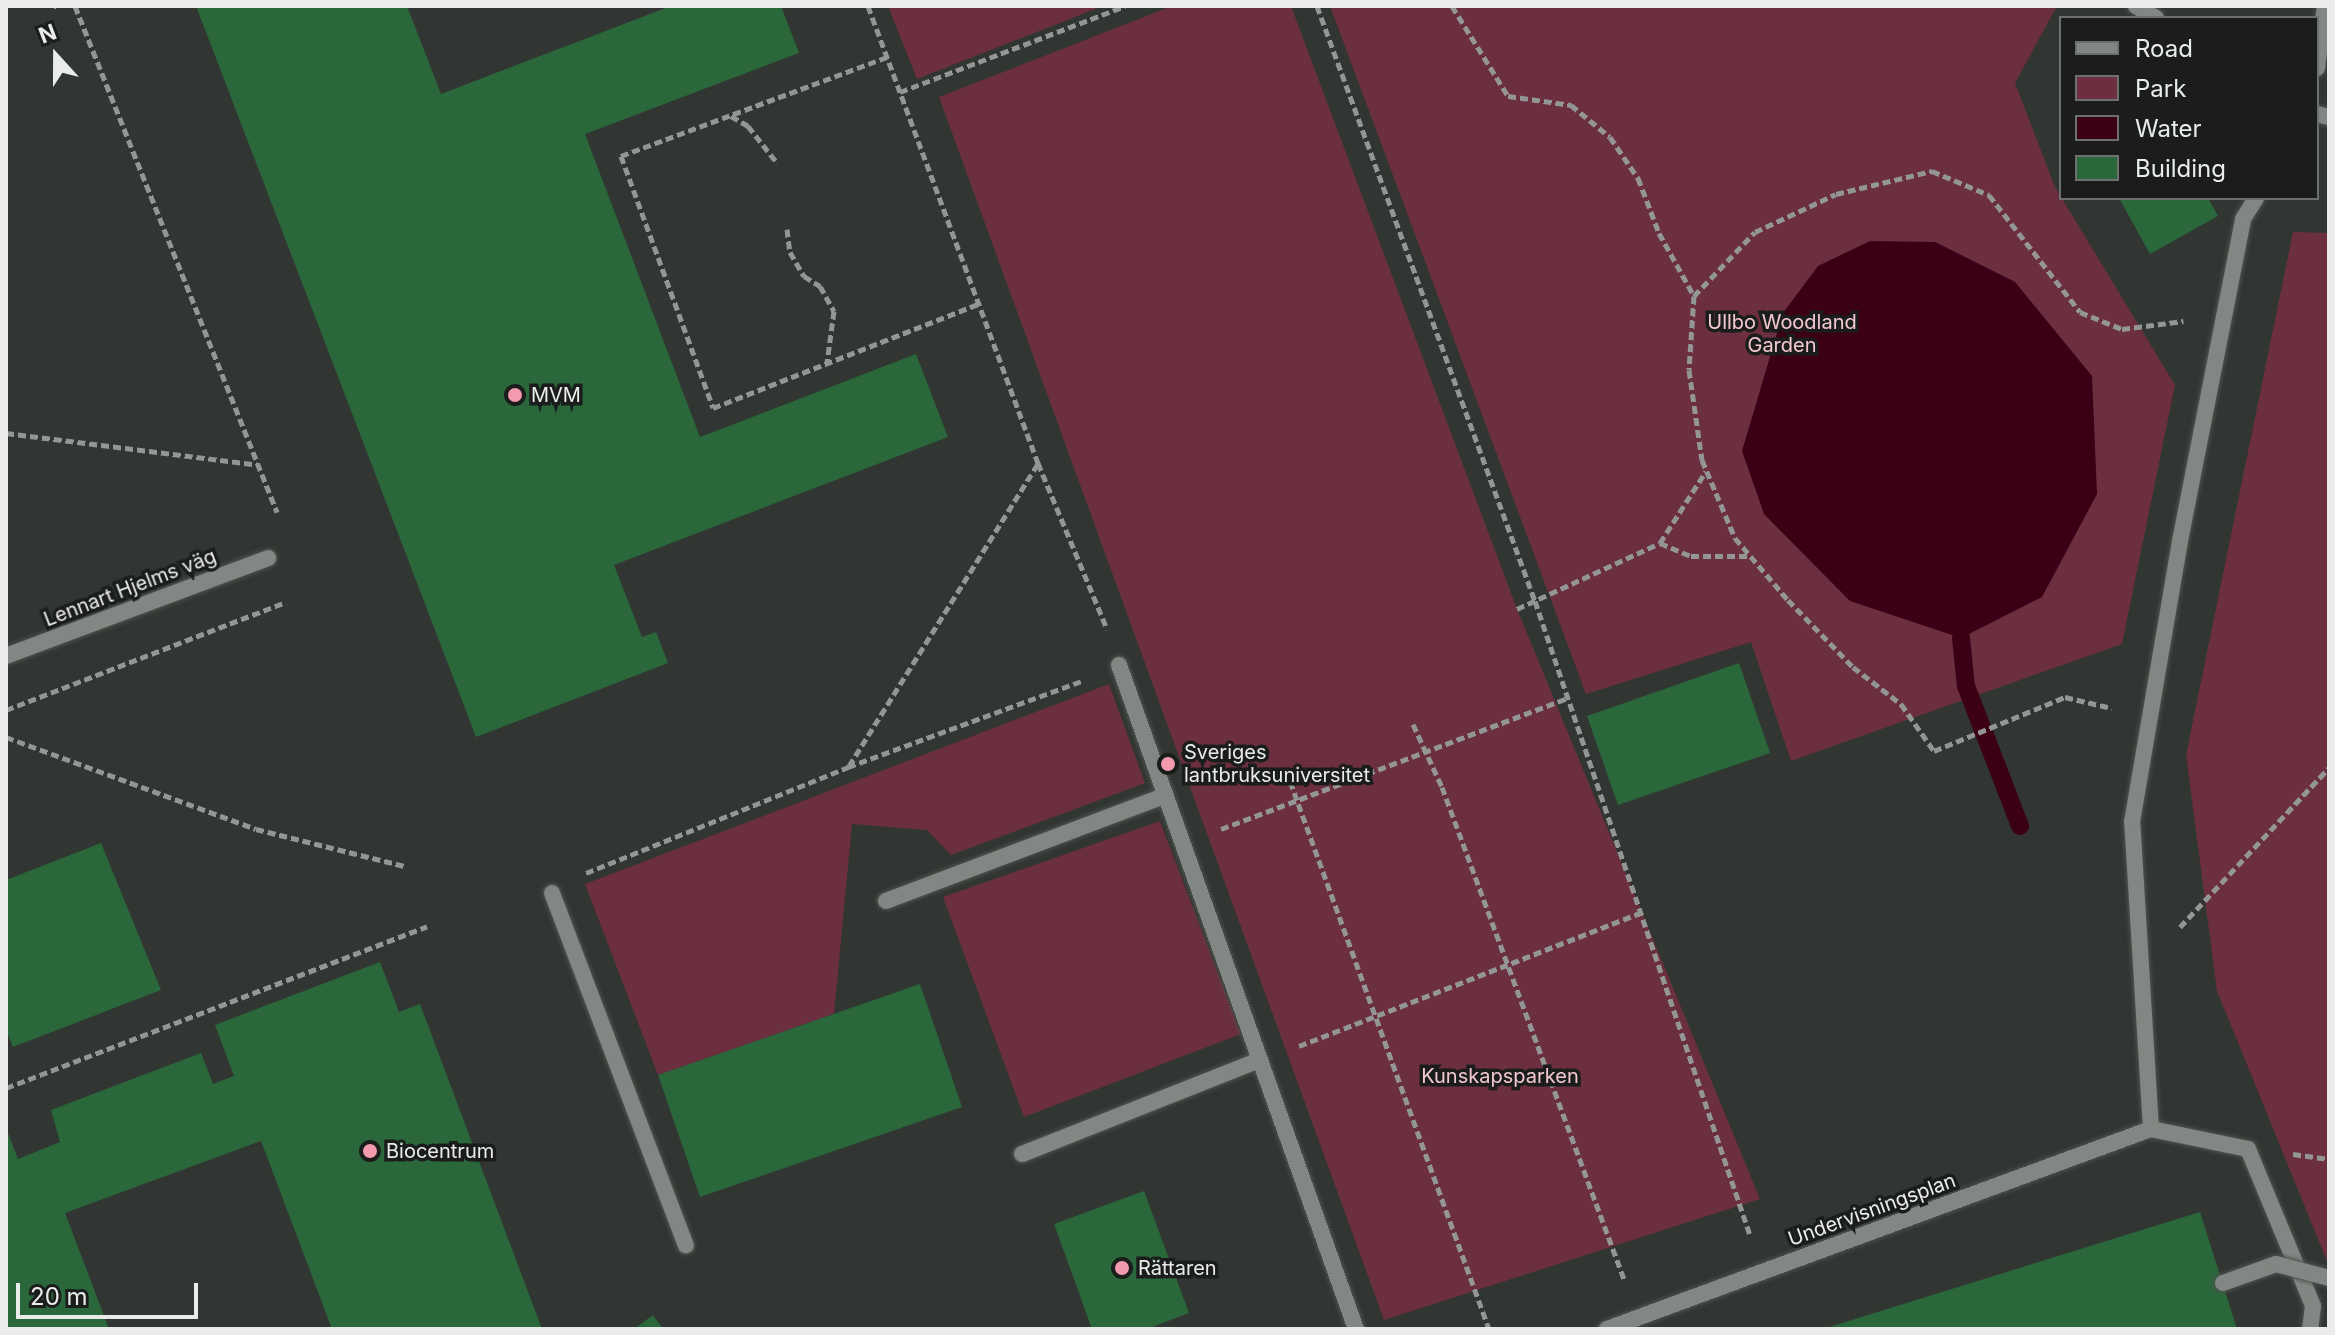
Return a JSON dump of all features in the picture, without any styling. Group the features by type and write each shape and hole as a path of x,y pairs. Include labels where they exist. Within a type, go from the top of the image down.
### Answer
{"street":[{"path":"2319,52 2325,6"},
{"path":"2255,200 2243,219 2132,822 2151,1129 2248,1149 2313,1306 2310,1329"},
{"name":"Lennart Hjelms väg","path":"6,656 268,558"},
{"path":"1119,665 1354,1324"},
{"path":"886,901 1166,795"},
{"path":"552,893 686,1245"},
{"path":"1022,1154 1260,1060"},
{"name":"Undervisningsplan","path":"1607,1329 2151,1129"},
{"path":"2223,1283 2276,1264 2329,1278"}],"path":[{"path":"75,6 277,512"},
{"path":"579,876 848,767 1119,665 1083,561 1038,463 868,6"},
{"path":"900,92 1125,6"},
{"path":"1317,6 1535,601 1763,1272"},
{"path":"1452,6 1508,96 1571,105 1610,137 1638,178 1659,233 1694,296 1689,370 1707,470 1735,538 1853,667 1901,704 1934,751 2065,697 2108,706 2148,727"},
{"path":"887,57 621,156 713,408 981,303"},
{"path":"730,115 748,126 778,164"},
{"path":"1694,296 1755,232 1836,194 1932,171 1989,195 2080,312 2122,329 2224,316"},
{"path":"787,229 790,252 804,276 820,286 834,311 826,364"},
{"path":"6,433 258,465"},
{"path":"848,767 1038,463"},
{"path":"1517,609 1660,543 1707,470"},
{"path":"1660,543 1691,556 1750,556"},
{"path":"6,710 284,603"},
{"path":"1183,843 1567,698"},
{"path":"1413,724 1506,962 1638,1318"},
{"path":"6,737 256,829 404,866"},
{"path":"2141,969 2329,768"},
{"path":"1286,770 1489,1329"},
{"path":"1260,1060 1506,962 1641,913"},
{"path":"6,1088 427,926"}],"green space":[{"path":"888,6 1103,6 917,79"},
{"name":"Kunskapsparken","path":"1172,6 1291,6 1517,609 1760,1199 1384,1320 939,97"},
{"name":"Ullbo Woodland Garden","path":"1330,6 2057,6 2015,83 2059,200 2063,200 2175,385 2122,644 1791,761 1751,642 1586,694"},
{"path":"2293,232 2329,233 2329,1266 2217,991 2186,755"},
{"path":"1109,684 1145,783 951,855 927,830 852,824 834,1014 658,1075 585,884"},
{"path":"1160,821 1241,1034 1024,1117 943,897"}],"water":[{"path":"1870,241 1935,242 2015,282 2092,376 2097,494 2042,597 1961,638 1850,601 1764,514 1742,451 1783,313 1818,266"}],"building":[{"name":"MVM","path":"196,6 407,6 441,94 671,6 781,6 799,53 585,134 700,437 916,354 948,437 614,565 642,637 656,632 668,663 476,737"},
{"path":"2120,200 2209,200 2218,216 2150,254"},
{"path":"1739,663 1770,753 1618,805 1587,716"},
{"path":"101,843 161,990 13,1047 6,1030 6,880"},
{"name":"Biocentrum","path":"380,962 399,1012 420,1004 542,1329 332,1329 261,1141 65,1213 109,1329 6,1329 6,1128 18,1159 60,1142 51,1110 201,1053 213,1084 234,1076 215,1025"},
{"path":"920,984 962,1107 700,1197 658,1075"},
{"name":"Rättaren","path":"1144,1191 1189,1313 1147,1329 1092,1329 1054,1224"},
{"path":"2200,1212 2237,1329 1826,1329 1826,1328"},
{"path":"653,1315 663,1329 634,1329"}],"waterway":[{"path":"1961,638 1966,686 2020,826"}],"place":[{"name":"MVM","path":"515,395"},
{"name":"Sveriges lantbruksuniversitet","path":"1168,764"},
{"name":"Biocentrum","path":"370,1151"},
{"name":"Rättaren","path":"1122,1268"}]}
